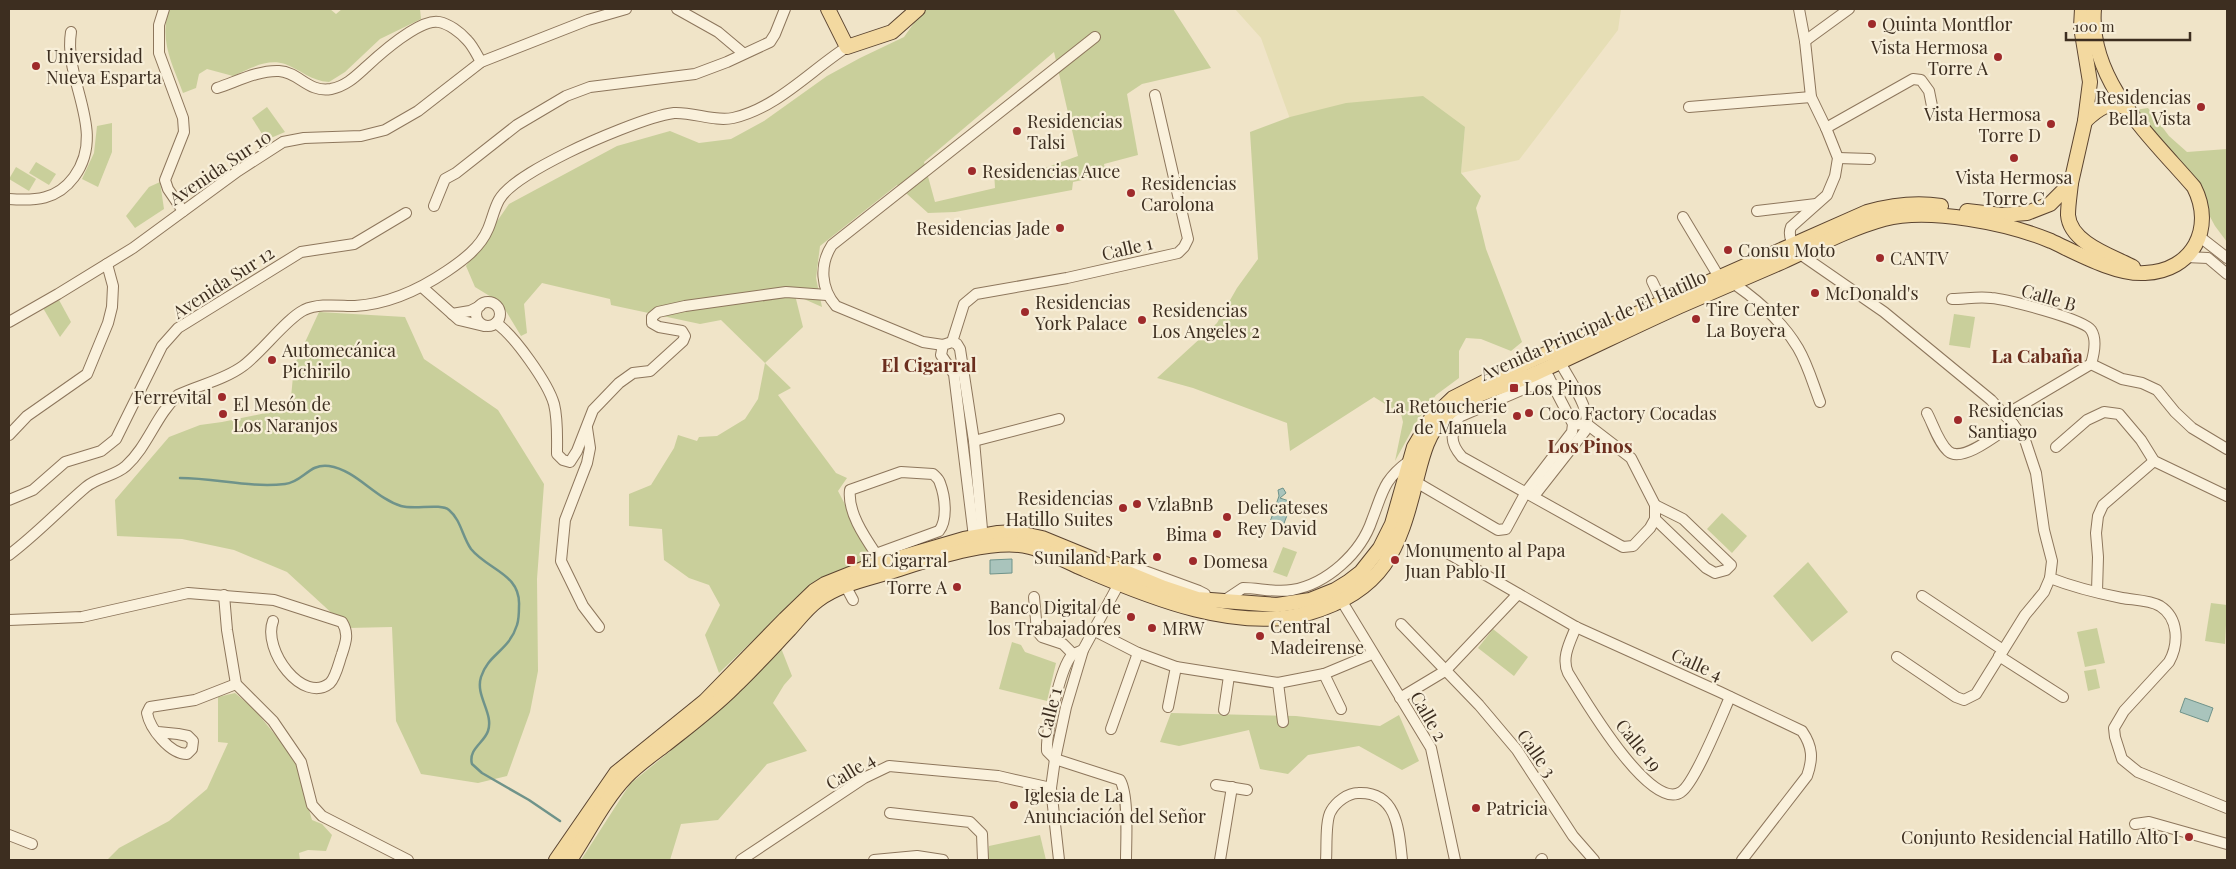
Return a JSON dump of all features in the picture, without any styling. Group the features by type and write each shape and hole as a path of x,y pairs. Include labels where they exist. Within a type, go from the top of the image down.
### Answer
{"main road":[{"path":"828,9 847,47 892,32 918,9"},
{"path":"2082,9 2081,27 2090,82 2085,122 2071,183 2068,214 2075,233 2087,243 2147,274"},
{"name":"Avenida Principal de El Hatillo","path":"1124,574 1178,606 1212,613 1248,617 1292,617 1313,612 1338,595 1376,576 1392,555 1406,525 1429,438 1445,416 1476,397 1544,368 1557,356 1662,302 1719,277 1878,220 1930,213 2014,228 2041,237 2115,268 2147,274 2165,269 2186,257 2200,237 2204,214 2201,201 2194,187 2128,108 2109,80 2099,58 2092,24 2094,9"},
{"path":"2085,122 2105,105 2118,104 2128,108"},
{"name":"Avenida Principal de El Hatillo","path":"1557,356 1733,283 1867,212 1886,206 1927,204 1967,211 2014,215 2042,208 2061,195 2071,183"},
{"name":"Avenida Principal de El Hatillo","path":"556,860 616,773 705,701 814,591 879,558 979,540 1034,548 1124,574 1182,595 1206,600 1277,605 1338,595 1361,572 1387,537 1410,461 1421,433 1430,420 1453,398 1487,381 1544,368"},
{"name":"Avenida Principal de El Hatillo","path":"570,860 624,779 731,690 816,601 846,586 979,540"}],"street":[{"path":"164,9 159,26 159,52 183,118 184,132 166,180 168,189 183,211"},
{"name":"Avenida Sur 10","path":"9,322 133,248 238,171 283,142 304,138 361,136 385,130 418,111 481,62 588,20 626,9"},
{"path":"677,9 718,32 743,53"},
{"path":"434,206 445,179 456,173 517,125 566,96 590,87 695,74 727,62 770,42 776,34 785,9"},
{"path":"1799,9 1805,41 1811,97 1838,158 1835,176 1830,189 1822,200 1791,227 1789,234 1796,250 1884,312 1991,400 2013,424 2025,440 2036,473 2044,530 2052,561 2050,578 2044,592 2025,614 1976,694 1964,700 1956,697 1897,657"},
{"path":"1805,41 1849,9"},
{"path":"217,88 256,74 279,71 297,76 310,87 329,89 345,85 395,42 421,26 437,21 452,27 468,40 481,62"},
{"path":"9,199 31,201 53,195 71,181 82,162 88,140 87,128 84,107 70,55 71,32"},
{"path":"979,540 958,373 960,349 957,344 923,342 842,309 827,295 823,272 824,262 832,245 1095,37"},
{"path":"9,555 43,528 88,485 125,467 142,447 171,402 178,395 239,369 301,312 313,308 364,305 386,301 422,287 446,272 475,248 488,230 499,200 509,188 550,162 586,144 656,117 676,113 722,119 734,118 753,110 802,80 847,47"},
{"path":"1826,128 1914,79 1921,80 1929,91 1933,111"},
{"name":"Calle 1","path":"948,344 964,304 976,294 1067,278 1178,253 1184,247 1188,239 1155,95"},
{"path":"1689,107 1811,97"},
{"path":"1838,158 1870,159"},
{"path":"1757,211 1816,204"},
{"name":"Avenida Sur 12","path":"9,500 33,490 65,462 101,451 116,439 162,346 178,328 301,252 354,244 406,213"},
{"path":"1683,217 1719,277"},
{"path":"2200,237 2227,258"},
{"path":"2208,258 2213,247"},
{"path":"2186,257 2208,258 2227,274"},
{"path":"9,435 27,416 87,374 108,323 112,306 113,286 107,264"},
{"path":"1652,280 1662,302"},
{"path":"1733,283 1769,311 1781,324 1798,349 1820,402"},
{"path":"422,287 459,320 485,326 496,323"},
{"path":"496,323 512,336 551,395 557,419 557,454 563,460 570,462 574,457 593,410 632,374 650,370 683,341 685,336 682,331 659,326 652,322 652,317 658,312 686,306 786,292 827,295"},
{"name":"Calle B","path":"1952,299 1991,298 2058,314 2083,323 2091,329 2095,347 2091,364"},
{"path":"452,314 470,311 487,302 497,306 500,313 496,323"},
{"path":"480,306 477,317 485,326"},
{"path":"948,344 941,355 958,373 974,441 979,540"},
{"path":"1530,494 1586,431 1588,426 1586,410 1557,356"},
{"path":"2005,415 2091,364 2122,379 2142,383 2157,390 2175,412 2192,428 2227,449"},
{"path":"1416,482 1501,530 1506,528 1530,494 1568,441 1572,432 1573,424 1544,368 1459,417 1453,432 1453,447 1462,457 1530,494 1623,547 1633,546 1640,540 1655,519 1655,505 1631,458 1588,426 1573,424"},
{"path":"1555,388 1569,380"},
{"path":"2056,446 2087,420 2104,412 2119,414 2141,440 2154,461 2227,496"},
{"path":"1927,413 1946,450 1953,455 1961,456 2013,424"},
{"path":"974,441 1059,420"},
{"path":"587,427 590,448 587,463 565,520 561,561 583,606 599,627"},
{"path":"1222,602 1243,588 1272,591 1292,590 1325,577 1360,546 1367,534 1388,480 1410,461"},
{"path":"2097,591 2098,558 2096,533 2098,516 2103,505 2154,461"},
{"path":"901,472 932,474 940,481 944,505 944,525 940,531 879,558 853,511 849,499 850,490 901,472"},
{"path":"1655,505 1683,519 1731,565 1726,570 1715,573 1706,568 1655,519"},
{"name":"Calle 4","path":"1444,552 1576,628 1802,731 1809,741 1812,752 1807,776 1742,860"},
{"name":"Calle 1","path":"1059,860 1051,788 1055,759 1078,652 1093,630 1124,574"},
{"path":"2050,578 2070,585 2159,605 2171,616 2176,631 2174,653 2169,662 2124,711 2114,728 2115,737 2122,759 2138,772 2227,808"},
{"path":"846,586 853,600"},
{"path":"9,620 82,617 188,593 274,600 342,622 347,630 346,643 331,682 321,688 311,688 300,682 280,663 272,646 270,629 273,621"},
{"path":"1400,698 1445,671 1518,594"},
{"path":"224,595 227,630 236,684 273,721 301,762 312,805 322,816 408,860"},
{"name":"Calle 2","path":"1338,595 1372,654 1431,748 1455,860"},
{"path":"1922,596 2063,697"},
{"path":"1034,597 1037,632 1042,637 1063,644 1078,652"},
{"name":"Calle 3","path":"1401,624 1479,705 1517,750 1573,836 1594,860"},
{"name":"Calle 19","path":"1576,628 1566,654 1565,666 1568,673 1623,756 1652,787 1673,794 1680,794 1684,790 1697,768 1730,697"},
{"path":"1093,630 1138,653 1176,667 1278,683 1324,674 1372,654"},
{"path":"1111,729 1138,653"},
{"path":"1168,707 1176,667"},
{"path":"1324,674 1341,709"},
{"path":"1224,710 1229,676"},
{"path":"1278,683 1283,722"},
{"path":"158,732 149,722 147,714 150,707 195,700 236,684"},
{"path":"1055,759 1120,780 1123,784 1126,860"},
{"name":"Calle 4","path":"741,860 878,770 895,766 973,771 1051,788"},
{"path":"1216,785 1247,790"},
{"path":"1220,860 1232,787"},
{"path":"1326,860 1330,812 1338,800 1356,793 1372,793 1386,800 1392,809 1402,860"},
{"path":"890,812 970,822 982,834 983,860"},
{"path":"2135,824 2149,822 2227,844"},
{"path":"9,835 32,844"},
{"path":"874,860 917,856 943,860"}],"shaded area":[{"path":"1235,9 1621,9 1618,30 1519,160 1461,173 1465,127 1290,119 1261,38"}],"green space":[{"path":"169,9 330,9 336,14 342,9 420,9 421,19 380,39 345,72 329,82 311,77 291,66 272,62 258,65 233,76 207,69 199,74 196,88 183,93 171,62 166,42 165,31"},
{"path":"924,9 1173,9 1211,68 1142,84 1127,94 1138,155 1104,164 1106,175 1073,182 1072,190 955,212 928,213 897,185 820,246 816,278 822,307 795,295 803,327 765,363 721,320 700,324 611,305 610,299 542,283 524,304 527,333 521,336 501,303 475,287 466,266 509,204 617,146 670,131 699,143 731,139 764,121 827,76 904,37","holes":["1054,52 1078,156 1017,178 1016,167 994,171 995,188 935,202 924,162"]},
{"path":"1423,96 1465,127 1461,173 1481,196 1476,208 1486,249 1522,342 1511,351 1481,339 1466,338 1459,351 1459,378 1436,395 1417,421 1395,461 1403,422 1401,414 1374,397 1290,451 1287,423 1193,388 1157,378 1217,323 1237,288 1258,259 1250,132 1290,117 1346,103"},
{"path":"267,107 285,132 266,140 252,118"},
{"path":"2148,108 2169,136 2187,152 2227,149 2227,242 2208,213 2202,189 2135,110"},
{"path":"112,123 112,152 98,187 82,179 94,153 97,126"},
{"path":"36,162 56,174 49,185 29,173"},
{"path":"16,167 36,179 29,191 9,179"},
{"path":"160,182 164,209 135,228 126,216 149,187"},
{"path":"59,300 71,322 60,337 43,308"},
{"path":"319,312 405,317 424,359 498,410 544,484 537,579 538,671 530,712 507,776 478,783 421,774 396,721 392,627 348,628 287,572 234,550 182,539 117,536 115,500 169,437 200,425 290,408 294,366"},
{"path":"1954,314 1975,317 1970,348 1949,345"},
{"path":"765,363 791,388 778,395 836,473 847,478 838,491 874,560 814,582 719,673 705,635 720,605 709,585 689,578 664,560 662,529 629,526 629,494 651,485 674,448 678,435 697,441 699,437 717,436 745,419 758,399"},
{"path":"1722,513 1747,536 1732,553 1707,529"},
{"path":"1283,547 1297,552 1287,577 1273,572"},
{"path":"1808,562 1848,612 1812,642 1773,596"},
{"path":"2211,603 2227,605 2225,644 2205,641"},
{"path":"2097,628 2105,663 2085,667 2077,632"},
{"path":"1493,629 1528,657 1514,676 1478,648"},
{"path":"1012,642 1021,645 1025,652 1056,663 1047,701 999,689"},
{"path":"781,648 792,676 773,703 807,751 767,764 718,820 681,824 670,860 581,860 630,784 707,721"},
{"path":"2096,669 2100,688 2088,691 2084,671"},
{"path":"235,693 254,709 299,764 302,786 312,820 322,824 332,835 326,851 308,850 299,853 300,860 107,860 119,848 169,821 207,789 228,743 218,742 218,697"},
{"path":"1171,713 1296,716 1380,726 1399,715 1419,761 1402,770 1359,746 1308,755 1288,774 1260,769 1249,730 1179,746 1160,742"},
{"path":"1040,835 1046,860 988,860 989,846"}],"water":[{"path":"1283,488 1286,493 1280,498 1292,502 1283,526 1270,522 1279,496 1278,490"},
{"path":"1012,559 1012,573 990,574 990,560"},
{"path":"2185,698 2213,708 2208,722 2180,712"}],"waterway":[{"path":"180,478 258,485 285,484 297,480 316,467 329,466 348,473 383,497 401,506 440,507 449,510 459,523 471,549 509,579 515,587 519,606 519,618 513,634 504,647 488,663 481,677 480,691 489,718 489,724 486,735 472,754 472,764 482,773 529,800 560,821"}],"place":[{"name":"Quinta Montflor","path":"1872,24"},
{"name":"Vista Hermosa Torre A","path":"1998,57"},
{"name":"Universidad Nueva Esparta","path":"36,66"},
{"name":"Residencias Bella Vista","path":"2201,107"},
{"name":"Vista Hermosa Torre D","path":"2051,124"},
{"name":"Residencias Talsi","path":"1017,131"},
{"name":"Vista Hermosa Torre C","path":"2014,158"},
{"name":"Residencias Auce","path":"972,171"},
{"name":"Residencias Carolona","path":"1131,193"},
{"name":"Residencias Jade","path":"1060,228"},
{"name":"Consu Moto","path":"1728,250"},
{"name":"CANTV","path":"1880,258"},
{"name":"McDonald's","path":"1815,293"},
{"name":"Residencias York Palace","path":"1025,312"},
{"name":"Tire Center La Boyera","path":"1696,319"},
{"name":"Residencias Los Angeles 2","path":"1142,320"},
{"name":"Automecánica Pichirilo","path":"272,360"},
{"name":"Los Pinos","path":"1514,388"},
{"name":"Ferrevital","path":"222,397"},
{"name":"Coco Factory Cocadas","path":"1529,413"},
{"name":"El Mesón de Los Naranjos","path":"223,414"},
{"name":"La Retoucherie de Manuela","path":"1517,416"},
{"name":"Residencias Santiago","path":"1958,420"},
{"name":"VzlaBnB","path":"1137,504"},
{"name":"Residencias Hatillo Suites","path":"1123,508"},
{"name":"Delicateses Rey David","path":"1227,517"},
{"name":"Bima","path":"1217,534"},
{"name":"Suniland Park","path":"1157,557"},
{"name":"El Cigarral","path":"851,560"},
{"name":"Monumento al Papa Juan Pablo II","path":"1395,560"},
{"name":"Domesa","path":"1193,561"},
{"name":"Torre A","path":"957,587"},
{"name":"Banco Digital de los Trabajadores","path":"1131,617"},
{"name":"MRW","path":"1152,628"},
{"name":"Central Madeirense","path":"1260,636"},
{"name":"Iglesia de La Anunciación del Señor","path":"1014,805"},
{"name":"Patricia","path":"1476,808"},
{"name":"Conjunto Residencial Hatillo Alto I","path":"2189,837"}],"district":[{"name":"La Cabaña","path":"2037,355"},
{"name":"El Cigarral","path":"929,364"},
{"name":"Los Pinos","path":"1590,445"}]}
